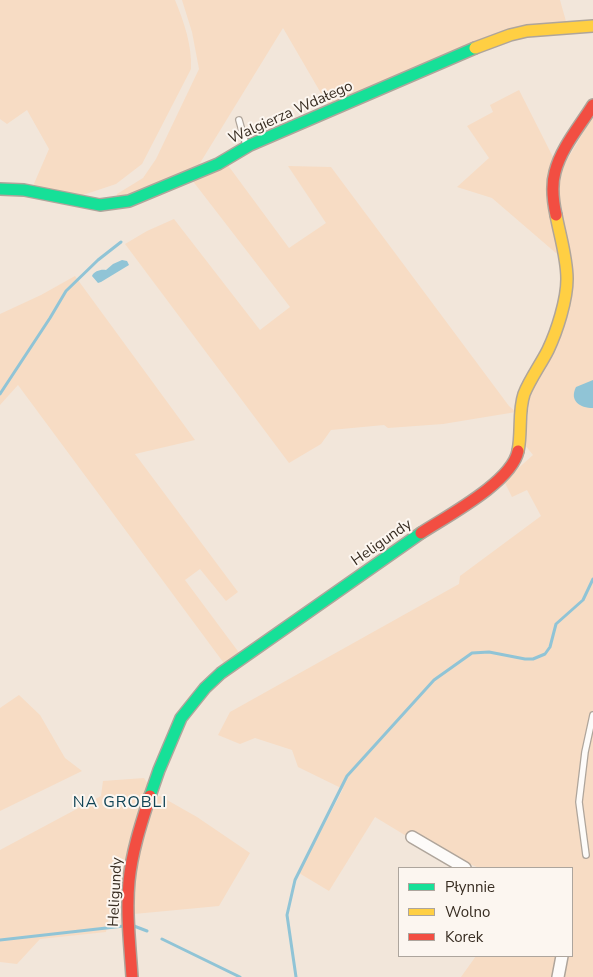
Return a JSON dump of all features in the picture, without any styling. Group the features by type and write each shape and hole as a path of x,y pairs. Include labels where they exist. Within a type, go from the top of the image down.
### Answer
{"street":[{"name":"Walgierza Wdałego","path":"0,188 24,190 100,204 129,201 218,164 246,147 463,53 510,35 534,30 593,26"},
{"name":"Heligundy","path":"132,977 128,905 132,858 152,788 181,718 205,688 221,673 394,552 488,490 506,472 516,456 520,441 521,407 525,392 549,348 561,314 567,280 564,253 554,204 555,172 567,146 593,105"},
{"path":"412,836 463,867"},
{"path":"558,977 562,957"}],"lane":[{"path":"239,120 246,147"},
{"path":"586,855 579,802 585,752 593,715"}],"shaded area":[{"path":"0,0 175,0 187,34 191,69 142,164 116,184 77,197 33,186 49,149 27,110 7,124 0,119"},
{"path":"182,0 560,0 567,25 540,25 329,107 283,28 197,168 116,200 117,194 143,178 156,159 199,69 192,32"},
{"path":"519,90 555,161 564,260 492,198 457,187 489,158 467,126 493,112 490,105"},
{"path":"593,116 593,977 563,977 566,957 573,957 573,867 477,867 408,837 375,817 329,891 299,873 343,789 298,767 292,750 255,738 240,744 218,735 230,712 459,584 460,576 541,516 527,490 512,497 504,481 533,455 525,445 530,391 566,314 558,202 561,170"},
{"path":"227,164 289,248 326,223 288,166 331,167 509,406 516,412 443,424 388,428 384,425 331,430 321,444 289,463 125,244 147,231 174,219 260,330 290,307 192,180"},
{"path":"75,276 195,440 135,454 238,592 226,601 200,569 185,580 240,654 226,666 18,385 0,405 0,314 41,295"},
{"path":"19,695 40,715 65,758 82,771 0,811 0,708"},
{"path":"144,778 148,784 124,898 111,907 106,932 40,939 17,964 0,962 0,850 101,796 103,781"},
{"path":"160,796 197,817 250,853 219,906 134,914 131,880 153,798"},
{"path":"475,957 558,957 553,977 461,977"}],"water":[{"path":"122,260 127,261 129,265 101,282 98,283 92,276 96,272 106,270"},
{"path":"593,380 593,408 584,407 575,400 574,392 576,387"}],"waterway":[{"path":"0,394 66,291 98,260 121,242"},
{"path":"296,977 287,915 295,880 347,776 434,680 472,653 489,652 525,659 533,659 545,654 550,647 556,624 583,600 593,579"},
{"path":"0,940 124,926"},
{"path":"134,926 147,931"},
{"path":"162,939 240,977"}],"traffic: fast":[{"path":"0,189 24,190 100,205 129,201 218,164 250,145 475,48"},
{"path":"150,796 181,718 205,688 221,673 421,533"}],"traffic: slow":[{"path":"475,48 527,31 593,26"},
{"path":"518,451 521,408 524,394 551,342 558,325 565,296 566,263 556,215"}],"traffic: jam":[{"path":"556,215 553,188 558,163 566,146 593,105"},
{"path":"421,533 462,508 492,486 513,463 518,451"},
{"path":"132,977 128,917 130,870 140,827 150,796"}],"district":[{"name":"NA GROBLI","path":"120,803"}]}
